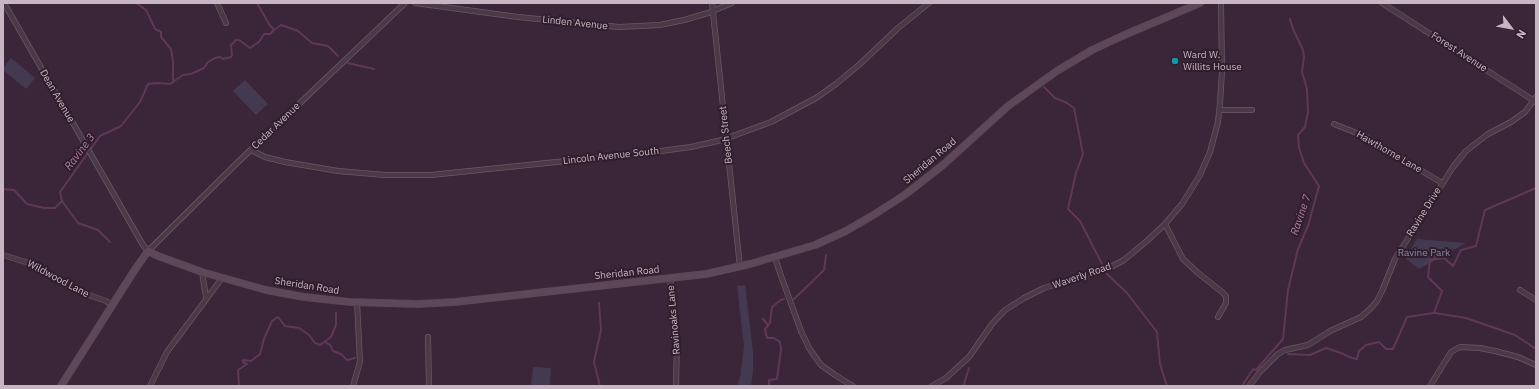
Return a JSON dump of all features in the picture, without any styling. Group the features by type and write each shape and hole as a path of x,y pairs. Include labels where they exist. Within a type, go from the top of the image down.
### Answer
{"street":[{"name":"Dean Avenue","path":"4,3 143,245 148,251"},
{"path":"217,3 226,23"},
{"name":"Cedar Avenue","path":"148,251 405,3"},
{"name":"Linden Avenue","path":"415,3 518,17 619,27 660,25 684,20 732,3"},
{"name":"Beech Street","path":"712,3 740,267"},
{"name":"Lincoln Avenue South","path":"251,150 265,157 285,162 338,171 385,175 431,175 691,147 727,138 771,122 816,98 860,64 898,28 928,3"},
{"name":"Sheridan Road","path":"148,251 202,272 266,290 304,297 392,304 455,302 670,279 740,267 816,245 846,231 912,190 943,165 1008,106 1057,71 1092,50 1200,3"},
{"name":"Waverly Road","path":"932,386 946,378 969,357 992,324 1005,310 1044,288 1093,274 1124,260 1165,224 1182,204 1200,175 1214,138 1220,110 1222,70 1221,3"},
{"name":"Forest Avenue","path":"1382,3 1535,100"},
{"name":"Ravine Drive","path":"1249,386 1260,372 1278,354 1285,350 1308,345 1330,331 1361,317 1370,309 1377,301 1382,291 1395,259 1453,167 1466,151 1488,134 1511,122 1525,112 1535,100"},
{"path":"1220,110 1252,110"},
{"name":"Hawthorne Lane","path":"1334,124 1370,140 1442,183"},
{"path":"1165,224 1183,259 1198,274 1226,296 1226,303 1218,317"},
{"path":"61,386 148,251"},
{"name":"Wildwood Lane","path":"3,255 32,264 71,287 112,305"},
{"path":"775,257 782,281 809,348 821,365 853,386"},
{"path":"202,272 206,297"},
{"path":"150,386 167,352 181,335 206,297 222,278"},
{"name":"Ravinoaks Lane","path":"670,279 677,341 676,386"},
{"path":"1520,290 1536,300"},
{"path":"353,386 360,362 357,302"},
{"path":"428,337 429,386"},
{"path":"1430,386 1451,352 1457,348 1480,348 1490,350 1518,357 1536,365"}],"green space":[{"path":"11,58 35,78 26,89 3,70"},
{"path":"245,80 268,104 256,115 233,91"},
{"name":"Ravine Park","path":"1417,239 1466,243 1419,269 1405,258"},
{"path":"745,285 753,352 753,372 751,386 737,386 741,375 744,346 737,286"},
{"path":"533,367 551,368 550,386 531,386"}],"waterway":[{"name":"Ravine 3","path":"136,3 146,10 155,29 161,32 161,37 171,49 173,61 173,83"},
{"name":"Ravine 3","path":"3,189 14,190 27,204 44,208 55,208 62,201 60,192 100,136 121,126 140,102 148,84 170,84 183,75 191,74 204,68 208,62 215,58 220,57 223,59 231,57 231,45 236,40 239,40 250,48 259,42 264,34 270,34 274,30 257,3"},
{"name":"Ravine 7","path":"1242,386 1253,369 1256,370 1283,339 1288,290 1298,249 1308,226 1319,186 1304,163 1299,148 1298,135 1305,127 1308,112 1307,89 1302,72 1304,57 1303,50 1290,19"},
{"path":"274,30 281,25 298,31 312,43 328,46 338,56"},
{"path":"348,63 374,69"},
{"name":"Ravine 7","path":"1044,87 1055,98 1074,108 1083,154 1076,173 1068,209 1080,221 1102,264"},
{"name":"Ravine 7","path":"1288,354 1310,355 1326,348 1357,359 1359,351 1366,345 1379,342 1386,349 1393,349 1407,317 1434,313 1442,291 1428,277 1430,260 1444,258 1453,266 1461,250 1476,246 1485,210 1536,188"},
{"path":"62,201 78,223 98,230 110,242"},
{"path":"794,299 824,270 826,255"},
{"name":"Ravine 7","path":"1106,273 1127,293 1157,332 1160,364 1167,386"},
{"path":"769,386 769,380 777,379 781,349 780,342 774,338 767,338 765,329 770,323 772,307 784,299"},
{"path":"599,303 601,330 594,362 600,386"},
{"path":"239,386 238,370 247,364 243,362 243,360 251,361 260,354 264,339 272,321 278,317 285,326 299,328 309,335 315,343 320,345 331,337 336,325 336,313"},
{"name":"Ravine 7","path":"1435,313 1466,318 1515,335 1536,349"},
{"path":"763,319 768,325"},
{"path":"325,342 330,345 333,351 341,354 347,360 355,358"},
{"name":"Ravine 7","path":"965,386 964,384 969,368"}],"place":[{"name":"Ward W. Willits House","path":"1175,61"}]}
